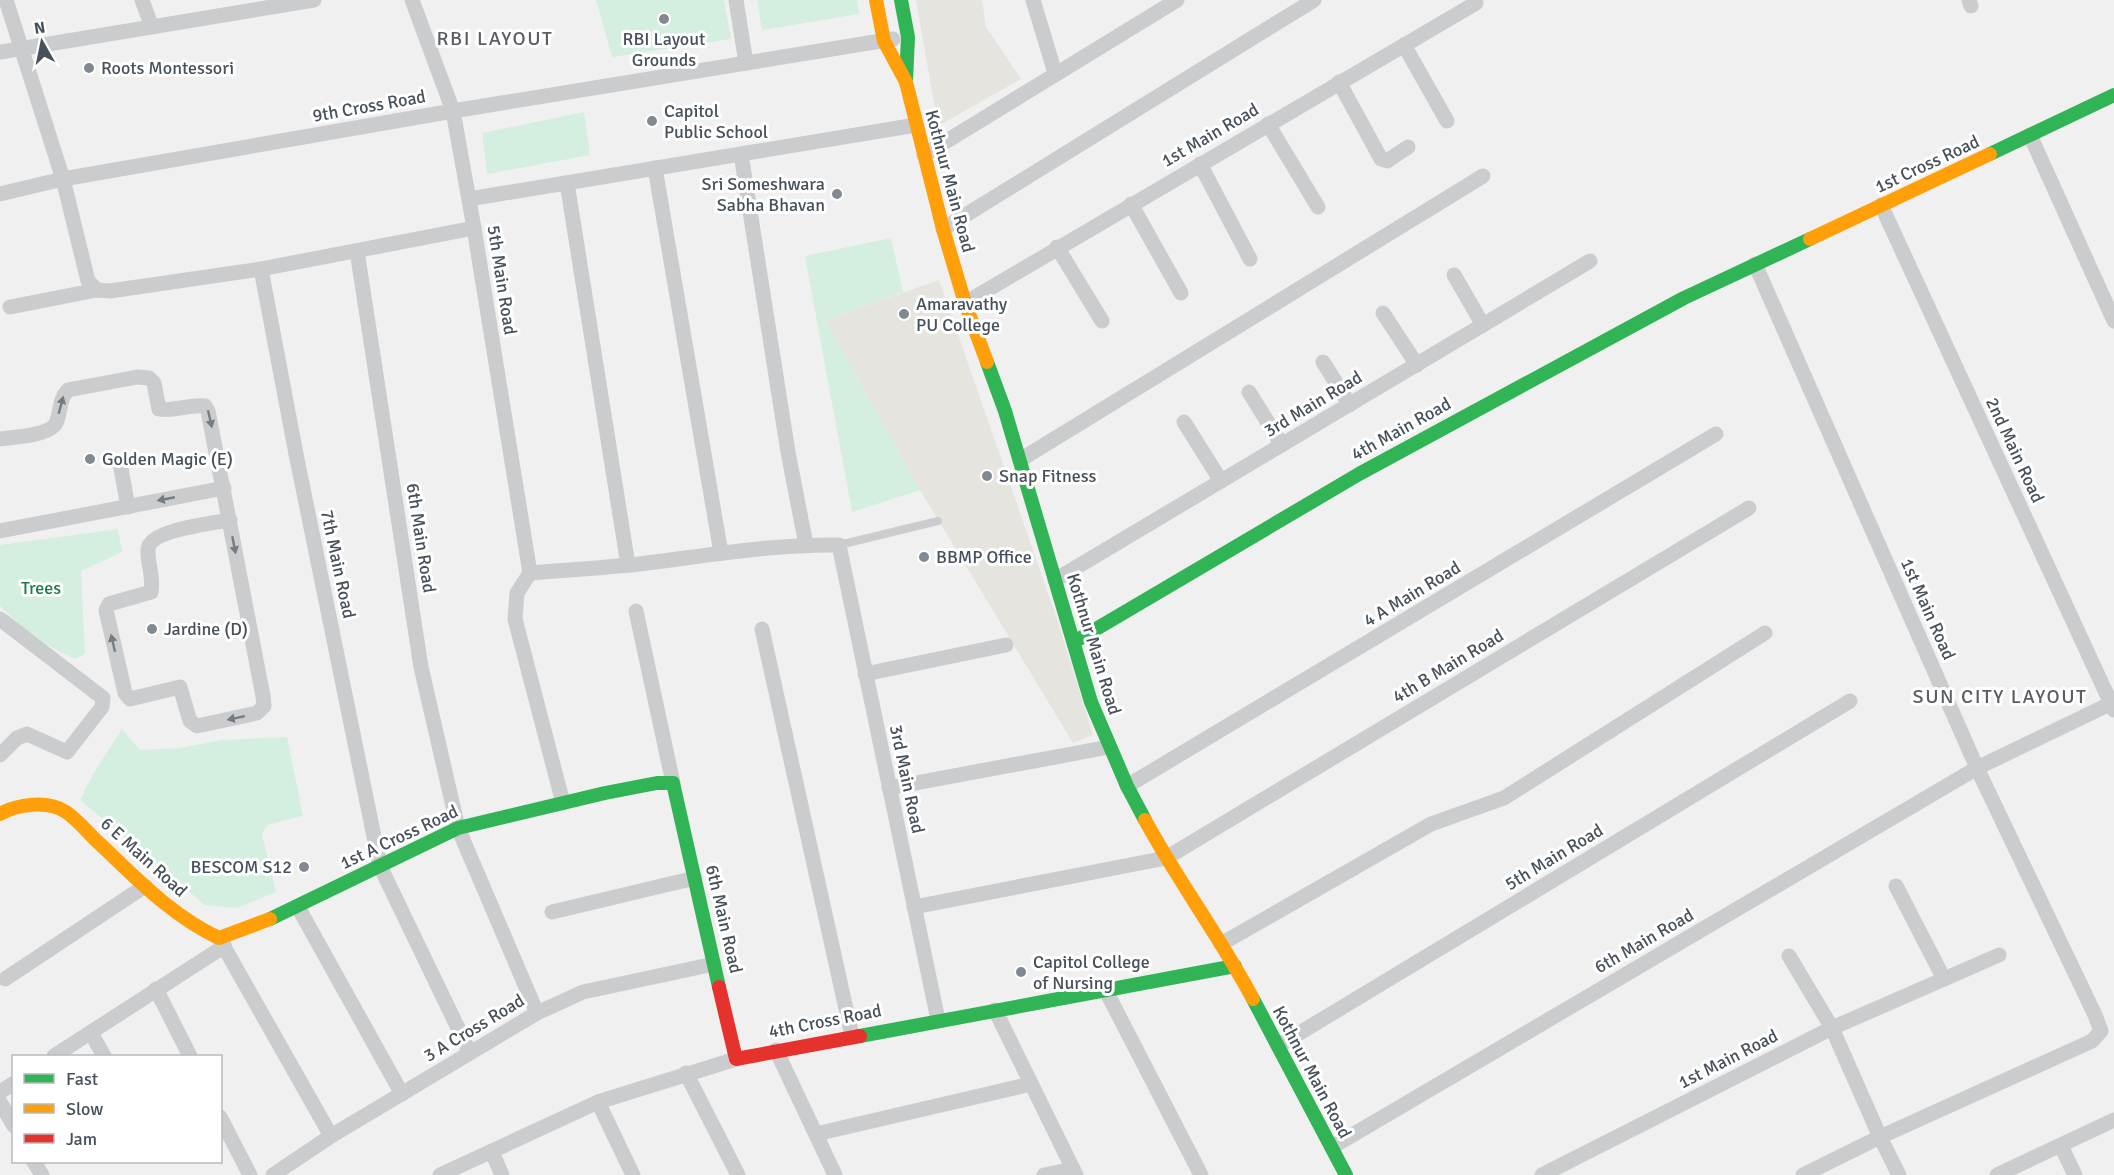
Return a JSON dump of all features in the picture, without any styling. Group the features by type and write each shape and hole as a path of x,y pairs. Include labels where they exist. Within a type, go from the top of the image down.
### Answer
{"street":[{"path":"6,0 63,179 88,281 97,290"},
{"path":"142,0 152,27"},
{"path":"0,52 314,0"},
{"name":"5th Main Road","path":"412,0 453,111 530,573"},
{"path":"736,0 746,63"},
{"name":"Kothnur Main Road","path":"876,0 884,41 906,82 942,230 1020,460 1091,702 1127,786 1166,858 1235,966 1346,1175"},
{"name":"Kothnur Main Road","path":"901,0 908,37 906,82"},
{"path":"1033,0 1055,73"},
{"path":"924,155 1177,0"},
{"path":"942,230 1314,0"},
{"name":"1st Main Road","path":"965,303 1476,3"},
{"name":"9th Cross Road","path":"0,194 63,179 453,111 908,37"},
{"path":"1404,45 1447,121"},
{"path":"1339,82 1381,159 1387,161 1408,147"},
{"name":"1st Cross Road","path":"1755,264 2114,96"},
{"path":"1268,124 1318,207"},
{"path":"469,199 916,125"},
{"path":"2030,135 2114,321"},
{"path":"741,154 788,452 806,545"},
{"path":"1200,164 1250,259"},
{"path":"655,168 721,553"},
{"path":"1020,460 1483,176"},
{"path":"567,183 628,565"},
{"path":"1131,204 1181,293"},
{"name":"2nd Main Road","path":"1881,205 2113,705"},
{"path":"10,308 97,290 110,291 261,269 474,228"},
{"path":"1057,247 1102,321"},
{"name":"6th Main Road","path":"357,251 422,667 458,828 537,1013"},
{"name":"3rd Main Road","path":"1055,580 1590,261"},
{"name":"1st Main Road","path":"1755,264 1977,768 2101,1031 2092,1041 1880,1137"},
{"name":"4th Main Road","path":"1074,642 1359,474 1684,298 1755,264"},
{"name":"7th Main Road","path":"261,269 296,454 380,866 470,1053"},
{"path":"1454,275 1483,325"},
{"path":"1383,314 1417,365"},
{"path":"1323,362 1350,405"},
{"path":"0,439 47,432 54,428 58,421 62,397 69,390 137,377 149,378 154,383 159,409 166,411 196,405 205,406 224,488 230,520 264,706 257,713 197,726 190,722 180,687 130,699 125,693 106,610 109,604 151,592 153,581 148,548 153,540 164,534 230,520"},
{"path":"1249,392 1282,445"},
{"path":"1184,422 1221,481"},
{"name":"4 A Main Road","path":"1127,786 1716,434"},
{"path":"120,463 128,507"},
{"path":"0,531 224,488"},
{"name":"4th B Main Road","path":"914,907 1166,858 1749,508"},
{"path":"563,803 515,619 517,593 530,573 628,565 806,545 839,546"},
{"name":"3rd Main Road","path":"839,546 938,1020"},
{"name":"6th Main Road","path":"636,611 736,1059"},
{"path":"0,620 103,699 102,707 67,752 27,734 17,738 0,755"},
{"path":"762,629 852,1036"},
{"path":"1221,944 1431,824 1504,798 1765,633"},
{"path":"865,674 1006,645"},
{"name":"5th Main Road","path":"1278,1046 1850,701"},
{"name":"6th Main Road","path":"1332,1147 1977,768 2113,705"},
{"path":"889,788 1109,747"},
{"name":"1st A Cross Road","path":"56,1055 220,949 221,941 282,915 458,828 605,793 657,783 673,783"},
{"name":"6 E Main Road","path":"0,814 35,802 65,811 167,907 221,941"},
{"path":"552,912 695,878"},
{"path":"5,979 145,886"},
{"path":"1896,886 1944,979"},
{"path":"298,907 402,1094"},
{"path":"221,941 331,1136"},
{"name":"1st Main Road","path":"1542,1175 1832,1028 1999,955"},
{"path":"1789,956 1832,1028 1899,1175"},
{"name":"3 A Cross Road","path":"273,1175 331,1136 537,1013 583,992 714,964"},
{"name":"4th Cross Road","path":"441,1175 598,1102 736,1059 1235,966"},
{"path":"156,989 189,1055"},
{"path":"1105,989 1201,1175"},
{"path":"995,1010 1074,1172 1044,1175"},
{"path":"91,1033 103,1055"},
{"path":"776,1050 835,1175"},
{"path":"686,1073 738,1175"},
{"path":"816,1134 1031,1084"},
{"path":"0,1102 12,1123"},
{"path":"598,1102 633,1175"},
{"path":"1997,1175 2114,1120"},
{"path":"222,1121 249,1175"},
{"path":"1803,1175 1880,1137"},
{"path":"2061,1146 2075,1175"},
{"path":"492,1152 502,1175"}],"lane":[{"path":"839,546 938,521"}],"shaded area":[{"path":"916,0 982,0 986,27 1021,79 938,126"},
{"path":"939,280 1057,619 1093,735 1073,743 920,490 825,320"}],"green space":[{"name":"RBI Layout Grounds","path":"596,0 724,0 731,39 612,57"},
{"path":"757,0 857,0 859,14 762,30"},
{"path":"584,112 590,155 487,174 482,133"},
{"path":"891,238 903,292 825,320 920,490 852,512 805,256"},
{"name":"Trees","path":"118,529 122,552 81,571 85,654 75,659 33,638 0,606 0,545"},
{"path":"122,729 140,750 180,748 221,740 287,737 303,816 267,825 262,834 276,892 237,908 205,905 80,800 93,774"}],"traffic: fast":[{"path":"901,0 908,37 906,81"},
{"path":"1990,154 2114,95"},
{"path":"1074,642 1359,474 1684,298 1810,239"},
{"path":"987,362 1005,411 1091,702 1127,786 1145,820"},
{"path":"270,919 458,828 605,793 657,783 673,783 719,987"},
{"path":"860,1036 1235,966"},
{"path":"1253,999 1346,1175"}],"traffic: slow":[{"path":"876,0 884,41 906,82 943,229 965,303 987,362"},
{"path":"1810,239 1990,154"},
{"path":"0,814 15,808 33,805 59,808 75,819 170,908 219,938 270,919"},
{"path":"1145,820 1253,999"}],"traffic: jam":[{"path":"719,987 736,1059 860,1036"}],"place":[{"name":"RBI Layout Grounds","path":"664,19"},
{"name":"Roots Montessori","path":"89,68"},
{"name":"Capitol Public School","path":"652,121"},
{"name":"Sri Someshwara Sabha Bhavan","path":"837,194"},
{"name":"Amaravathy PU College","path":"904,314"},
{"name":"Golden Magic (E)","path":"90,459"},
{"name":"Snap Fitness","path":"987,476"},
{"name":"BBMP Office","path":"924,557"},
{"name":"Jardine (D)","path":"152,629"},
{"name":"BESCOM S12","path":"304,867"},
{"name":"Capitol College of Nursing","path":"1021,972"}],"district":[{"name":"RBI LAYOUT","path":"495,38"},
{"name":"SUN CITY LAYOUT","path":"2000,696"}]}
